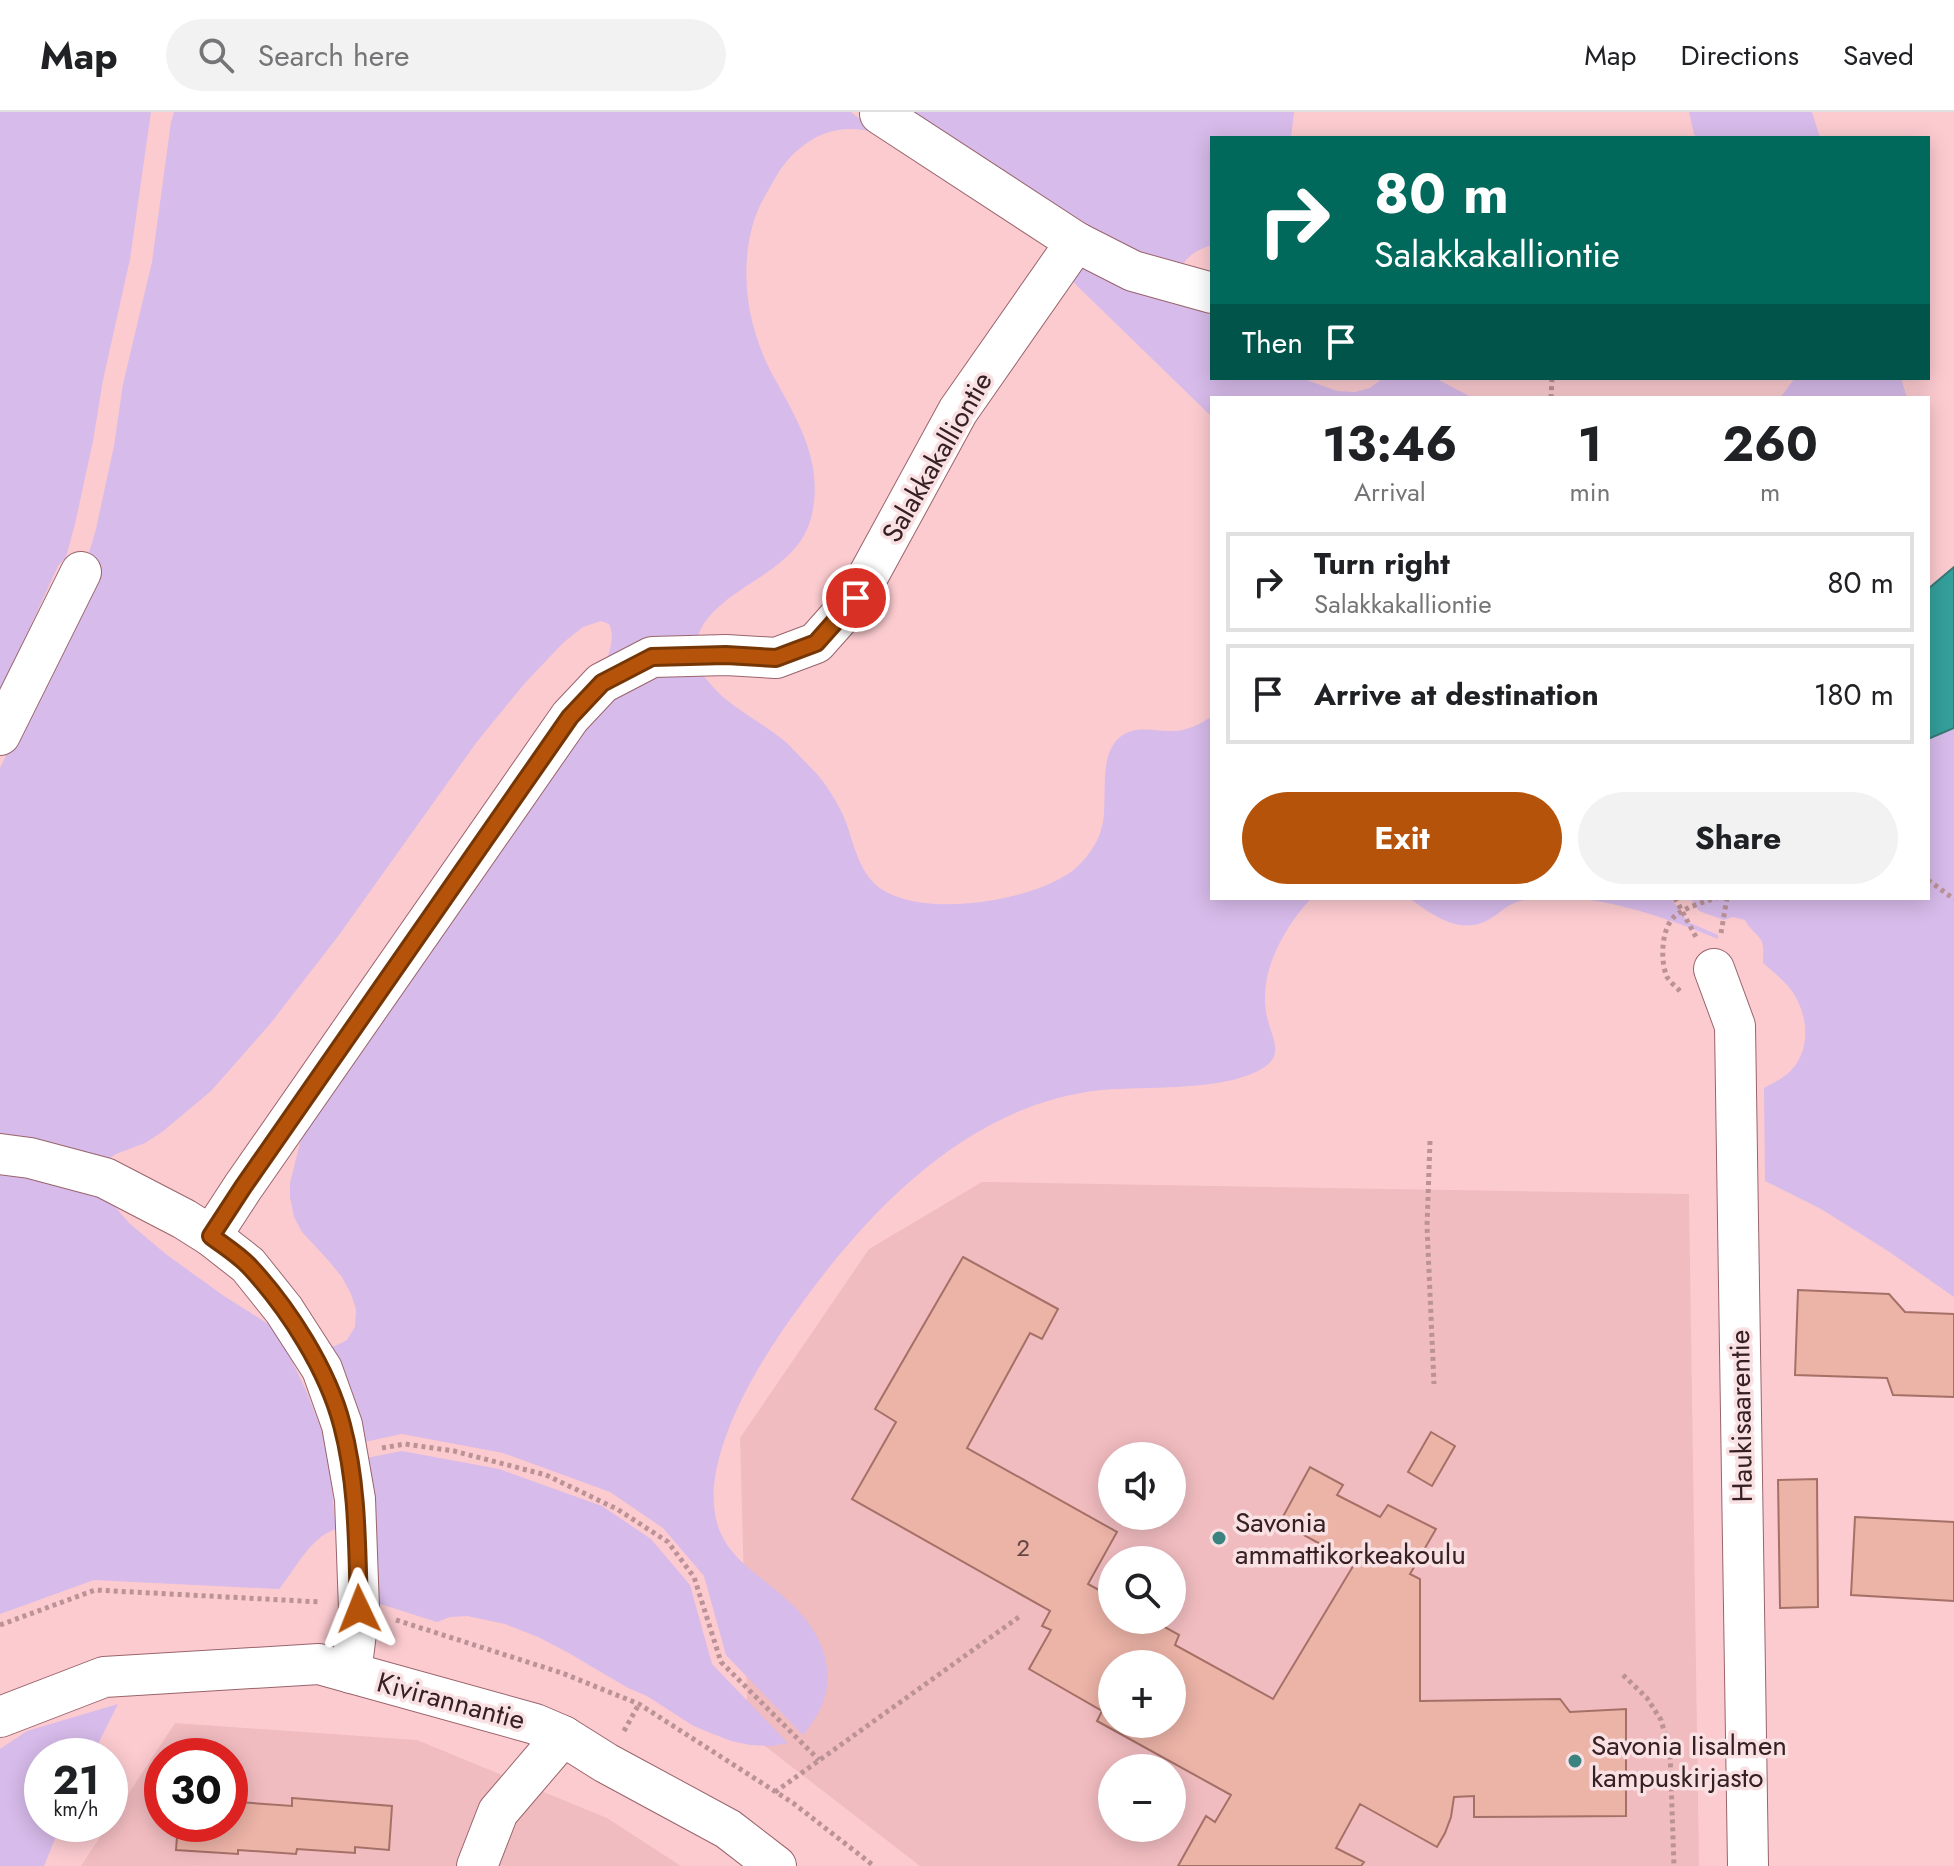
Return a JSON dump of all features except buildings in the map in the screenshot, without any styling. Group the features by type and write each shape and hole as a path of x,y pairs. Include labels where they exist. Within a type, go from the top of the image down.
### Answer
{"street":[{"path":"880,114 1076,242 1133,271 1210,292"},
{"name":"Salakkakalliontie","path":"211,1236 570,717 602,683 652,657 726,655 776,658 816,643 856,598 958,411 1076,242"},
{"path":"0,735 81,572"},
{"name":"Haukisaarentie","path":"1714,969 1735,1026 1748,1866"},
{"path":"0,1154 30,1158 105,1178 184,1219 248,1265 284,1310 322,1369 342,1425 355,1499 359,1609 351,1673"},
{"name":"Kivirannantie","path":"0,1717 104,1677 319,1664 535,1724 563,1736 606,1763 728,1829 776,1866"},
{"path":"477,1866 498,1812 563,1736"}],"path":[{"path":"1930,881 1954,899"},
{"path":"1430,1141 1427,1226 1434,1384"},
{"path":"379,1448 405,1444 454,1451 546,1475 617,1509 668,1542 694,1577 721,1662 819,1760"},
{"path":"775,1792 1019,1617"},
{"path":"1623,1675 1647,1698 1661,1720 1670,1752 1674,1866"}],"shaded area":[{"path":"0,112 151,112 130,259 75,524 66,557 58,566 0,693"},
{"path":"174,112 851,112 876,132 855,129 829,132 799,149 777,175 764,199 755,217 749,243 746,280 757,337 804,438 814,472 813,509 807,530 796,547 782,561 716,609 695,642 606,663 612,634 609,624 601,621 583,627 564,642 525,683 476,743 339,935 270,1024 211,1091 162,1132 105,1161 0,1138 0,768 43,678 96,529 114,446 123,384 152,262"},
{"path":"905,112 1294,112 1291,136 1210,136 1210,246 1194,253 1181,268 1135,259"},
{"path":"1689,112 1812,112 1819,136 1696,136"},
{"path":"1077,260 1123,289 1200,306 1210,315 1210,380 1307,380 1337,391 1355,392 1370,388 1380,380 1439,380 1469,396 1210,396 1210,415 1068,277"},
{"path":"1794,380 1902,380 1906,396 1782,396"},
{"path":"659,673 702,674 723,697 787,743 817,774 843,815 862,865 872,881 890,894 944,904 1006,898 1060,879 1082,862 1099,835 1108,756 1120,737 1139,730 1183,730 1210,717 1210,900 1310,900 1283,938 1268,973 1266,1007 1275,1051 1266,1066 1250,1074 1210,1084 1102,1090 1055,1099 1011,1115 969,1137 931,1164 861,1230 830,1266 766,1355 725,1438 714,1484 715,1514 723,1539 735,1555 792,1604 821,1644 827,1668 827,1686 819,1712 803,1735 726,1655 704,1576 663,1528 610,1492 503,1453 402,1434 359,1443 320,1345 335,1346 347,1340 355,1327 356,1309 342,1277 302,1232 294,1217 290,1197 290,1183 301,1139 419,970 487,863 605,704"},
{"path":"1954,729 1954,1297 1821,1209 1765,1181 1764,1088 1784,1077 1795,1066 1804,1043 1804,1018 1794,995 1763,963 1762,942 1745,920 1733,917 1724,920 1699,911 1691,900 1930,900 1930,738"},
{"path":"1412,900 1522,900 1474,925 1454,924"},
{"path":"1586,900 1672,900 1688,922 1718,935 1718,939 1648,913"},
{"path":"0,1170 106,1196 129,1223 167,1255 270,1325 285,1347 322,1430 329,1458 336,1529 311,1546 279,1589 94,1580 0,1614"},
{"name":"Savonia ammattikorkeakoulu","path":"982,1182 1689,1194 1699,1866 920,1866 748,1733 740,1438 869,1249"},
{"path":"402,1451 499,1469 602,1506 651,1539 690,1585 712,1664 788,1743 750,1745 703,1730 567,1652 505,1624 467,1616 437,1622 377,1603 361,1459"},
{"path":"118,1704 101,1738 24,1738 24,1842 54,1842 44,1866 0,1866 0,1749 27,1731"},
{"path":"175,1723 417,1740 607,1818 681,1866 81,1866 97,1842 128,1842 128,1794 144,1770 144,1842 248,1842 248,1738 165,1738"}],"water":[{"path":"1954,567 1954,728 1930,738 1930,587"}],"place":[{"name":"Savonia ammattikorkeakoulu","path":"1219,1538"},
{"name":"Savonia Iisalmen kampuskirjasto","path":"1575,1761"}],"route":[{"path":"359,1609 355,1499 342,1425 322,1369 284,1310 248,1265 211,1236 570,717 602,683 652,657 726,655 776,658 816,643 856,598"}]}
